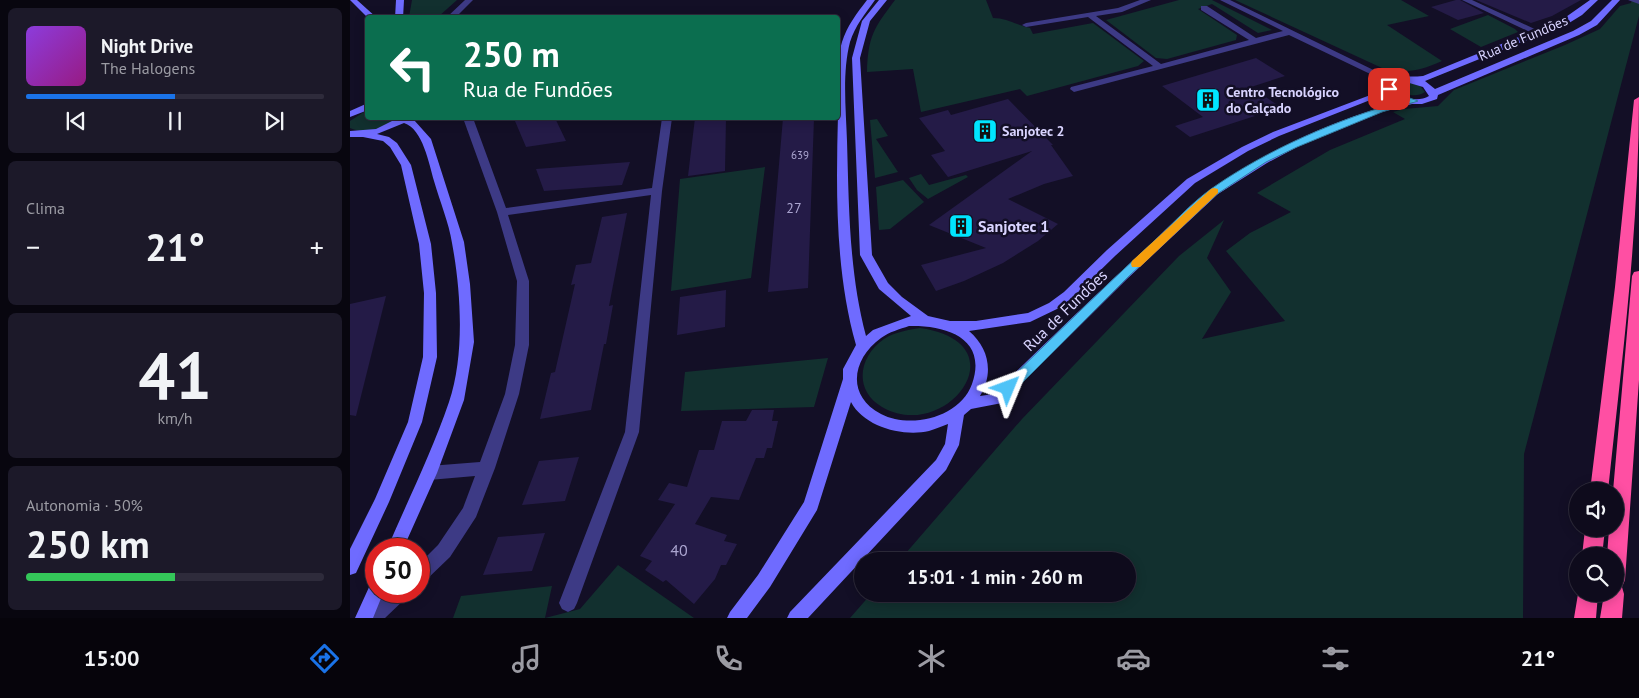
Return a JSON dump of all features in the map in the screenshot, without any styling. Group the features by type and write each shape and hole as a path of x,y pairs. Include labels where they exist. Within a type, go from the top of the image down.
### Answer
{"highway":[{"path":"1600,482 1639,100"},
{"path":"1618,547 1639,276"},
{"path":"1585,618 1587,602"},
{"path":"1612,618 1613,602"}],"main road":[{"path":"353,0 370,15"},
{"path":"399,15 400,0"},
{"path":"862,345 851,302 845,253 840,58 856,21 871,0"},
{"path":"883,0 866,22 856,58 866,256 873,275 885,291 926,320"},
{"name":"Rua de Fundões","path":"950,326 976,326 1030,317 1053,306 1068,295 1110,253 1191,180 1245,148 1276,134 1376,96 1401,79 1414,80 1424,78 1566,21 1594,0"},
{"name":"Rua de Fundões","path":"1390,85 1401,98 1427,101 1434,96 1434,93 1576,33 1594,23 1612,2 1616,0"},
{"path":"1414,80 1428,86 1434,93"},
{"name":"Rua de Fundões","path":"962,408 997,399 1124,275 1214,192 1263,160 1294,145 1379,110 1414,101"},
{"path":"350,113 365,107"},
{"path":"355,134 386,128 400,120"},
{"path":"400,538 429,473 457,400 467,342 464,284 458,242 426,139 407,120"},
{"path":"350,567 382,502 415,422 430,357 430,293 425,244 406,165 394,145 386,139 355,134"},
{"path":"736,618 764,581 811,505 838,422 854,356 862,345 875,334 890,326 908,321 926,320 950,326 965,334 976,345 982,359 983,375 979,390 951,417 929,425 906,426 884,422 866,412 854,398 849,382"},
{"path":"796,618 940,465 952,445 962,408"},
{"path":"364,618 371,603"}],"street":[{"path":"453,15 469,0"},
{"path":"1026,25 1119,10 1147,0"},
{"name":"Rua de Fundões","path":"1224,0 1290,32 1390,85"},
{"path":"1466,0 1537,32"},
{"path":"1632,0 1639,2"},
{"path":"1204,8 1255,40"},
{"path":"1088,14 1160,66"},
{"path":"1074,89 1290,32"},
{"path":"430,564 444,551 470,512 512,394 522,344 523,281 502,212 469,120"},
{"path":"568,603 632,432 657,191 667,120"},
{"path":"502,212 657,191"},
{"path":"429,473 487,468"},
{"path":"372,618 388,603"}],"green space":[{"path":"412,0 457,0 440,15 409,15"},
{"path":"895,0 986,0 993,18 1003,19 1030,28 1033,34 1093,23 1144,61 1138,66 1027,96 1020,89 921,112 913,69 867,72 869,50 874,33"},
{"path":"1179,0 1212,0 1272,30 1258,33 1212,4 1198,9 1237,35 1236,40 1167,59 1156,58 1106,20"},
{"path":"1235,0 1401,0 1429,16 1387,25 1442,61 1413,70 1400,71 1382,68"},
{"path":"1632,0 1639,0 1639,16 1524,454 1523,618 850,618 864,602 1136,602 1136,552 907,552 1022,419 1179,256 1224,220 1207,258 1231,292 1202,339 1285,321 1226,251 1250,233 1291,212 1257,193 1330,150 1405,119 1393,112 1404,109 1438,106 1454,90 1600,29 1620,6 1631,3"},
{"path":"1488,15 1518,32 1481,47 1450,29"},
{"path":"1408,82 1420,86 1425,92 1411,95 1398,89 1398,84"},
{"path":"365,111 365,120 398,120 389,125 369,131 350,128 350,121"},
{"path":"877,119 888,136 876,139 898,172 875,178 870,120"},
{"path":"765,167 751,278 671,291 680,179"},
{"path":"921,174 929,185 966,175 968,177 928,199 917,190 909,178"},
{"path":"903,180 924,202 890,229 879,230 876,187"},
{"path":"920,328 951,337 967,352 970,369 964,387 949,402 929,412 906,415 882,407 873,400 863,382 863,373 869,354 884,339 897,333"},
{"path":"828,358 814,407 681,411 685,372"},
{"path":"618,565 694,618 545,618 580,609"},
{"path":"552,586 545,618 453,618 461,596"}],"building":[{"path":"1460,0 1484,13 1458,20 1431,7"},
{"path":"1476,0 1581,0 1552,16 1531,23"},
{"name":"Centro Tecnológico do Calçado","path":"1256,58 1285,76 1251,87 1276,104 1250,112 1255,116 1190,137 1175,126 1203,117 1162,86"},
{"path":"1008,99 1053,145 1051,145 1073,176 1044,184 1008,199 1058,224 1038,241 1003,263 964,281 936,291 921,265 986,248 929,225 1032,151 948,177 931,155 945,151 919,118 948,110 951,115"},
{"path":"556,120 566,141 526,147 515,121"},
{"path":"695,120 726,120 725,171 688,176"},
{"path":"783,120 814,120 808,288 768,292"},
{"path":"630,162 622,185 544,191 536,169"},
{"path":"627,213 609,306 613,305 606,344 604,344 591,410 540,419 551,373 555,372 575,284 571,285 576,265 591,263 602,217"},
{"path":"726,290 725,327 677,335 680,297"},
{"path":"386,296 356,416 350,415 350,304"},
{"path":"752,410 774,410 772,421 778,421 772,448 767,448 764,458 756,458 739,500 711,497 695,524 727,535 724,541 737,544 726,565 721,565 715,579 694,604 666,580 663,582 645,570 652,561 640,556 675,504 658,500 669,483 687,487 699,450 714,450 722,421 746,421"},
{"path":"579,457 565,501 522,505 539,461"},
{"path":"545,533 532,571 483,575 498,537"}],"slow traffic":[{"path":"1136,264 1214,191"}],"place":[{"name":"Centro Tecnológico do Calçado","path":"1208,100"},
{"name":"Sanjotec 2","path":"985,131"},
{"name":"Sanjotec 1","path":"961,226"}],"route":[{"path":"1008,388 1124,275 1202,201 1214,192 1263,160 1294,145 1379,110 1414,101 1401,98 1389,89"}]}
